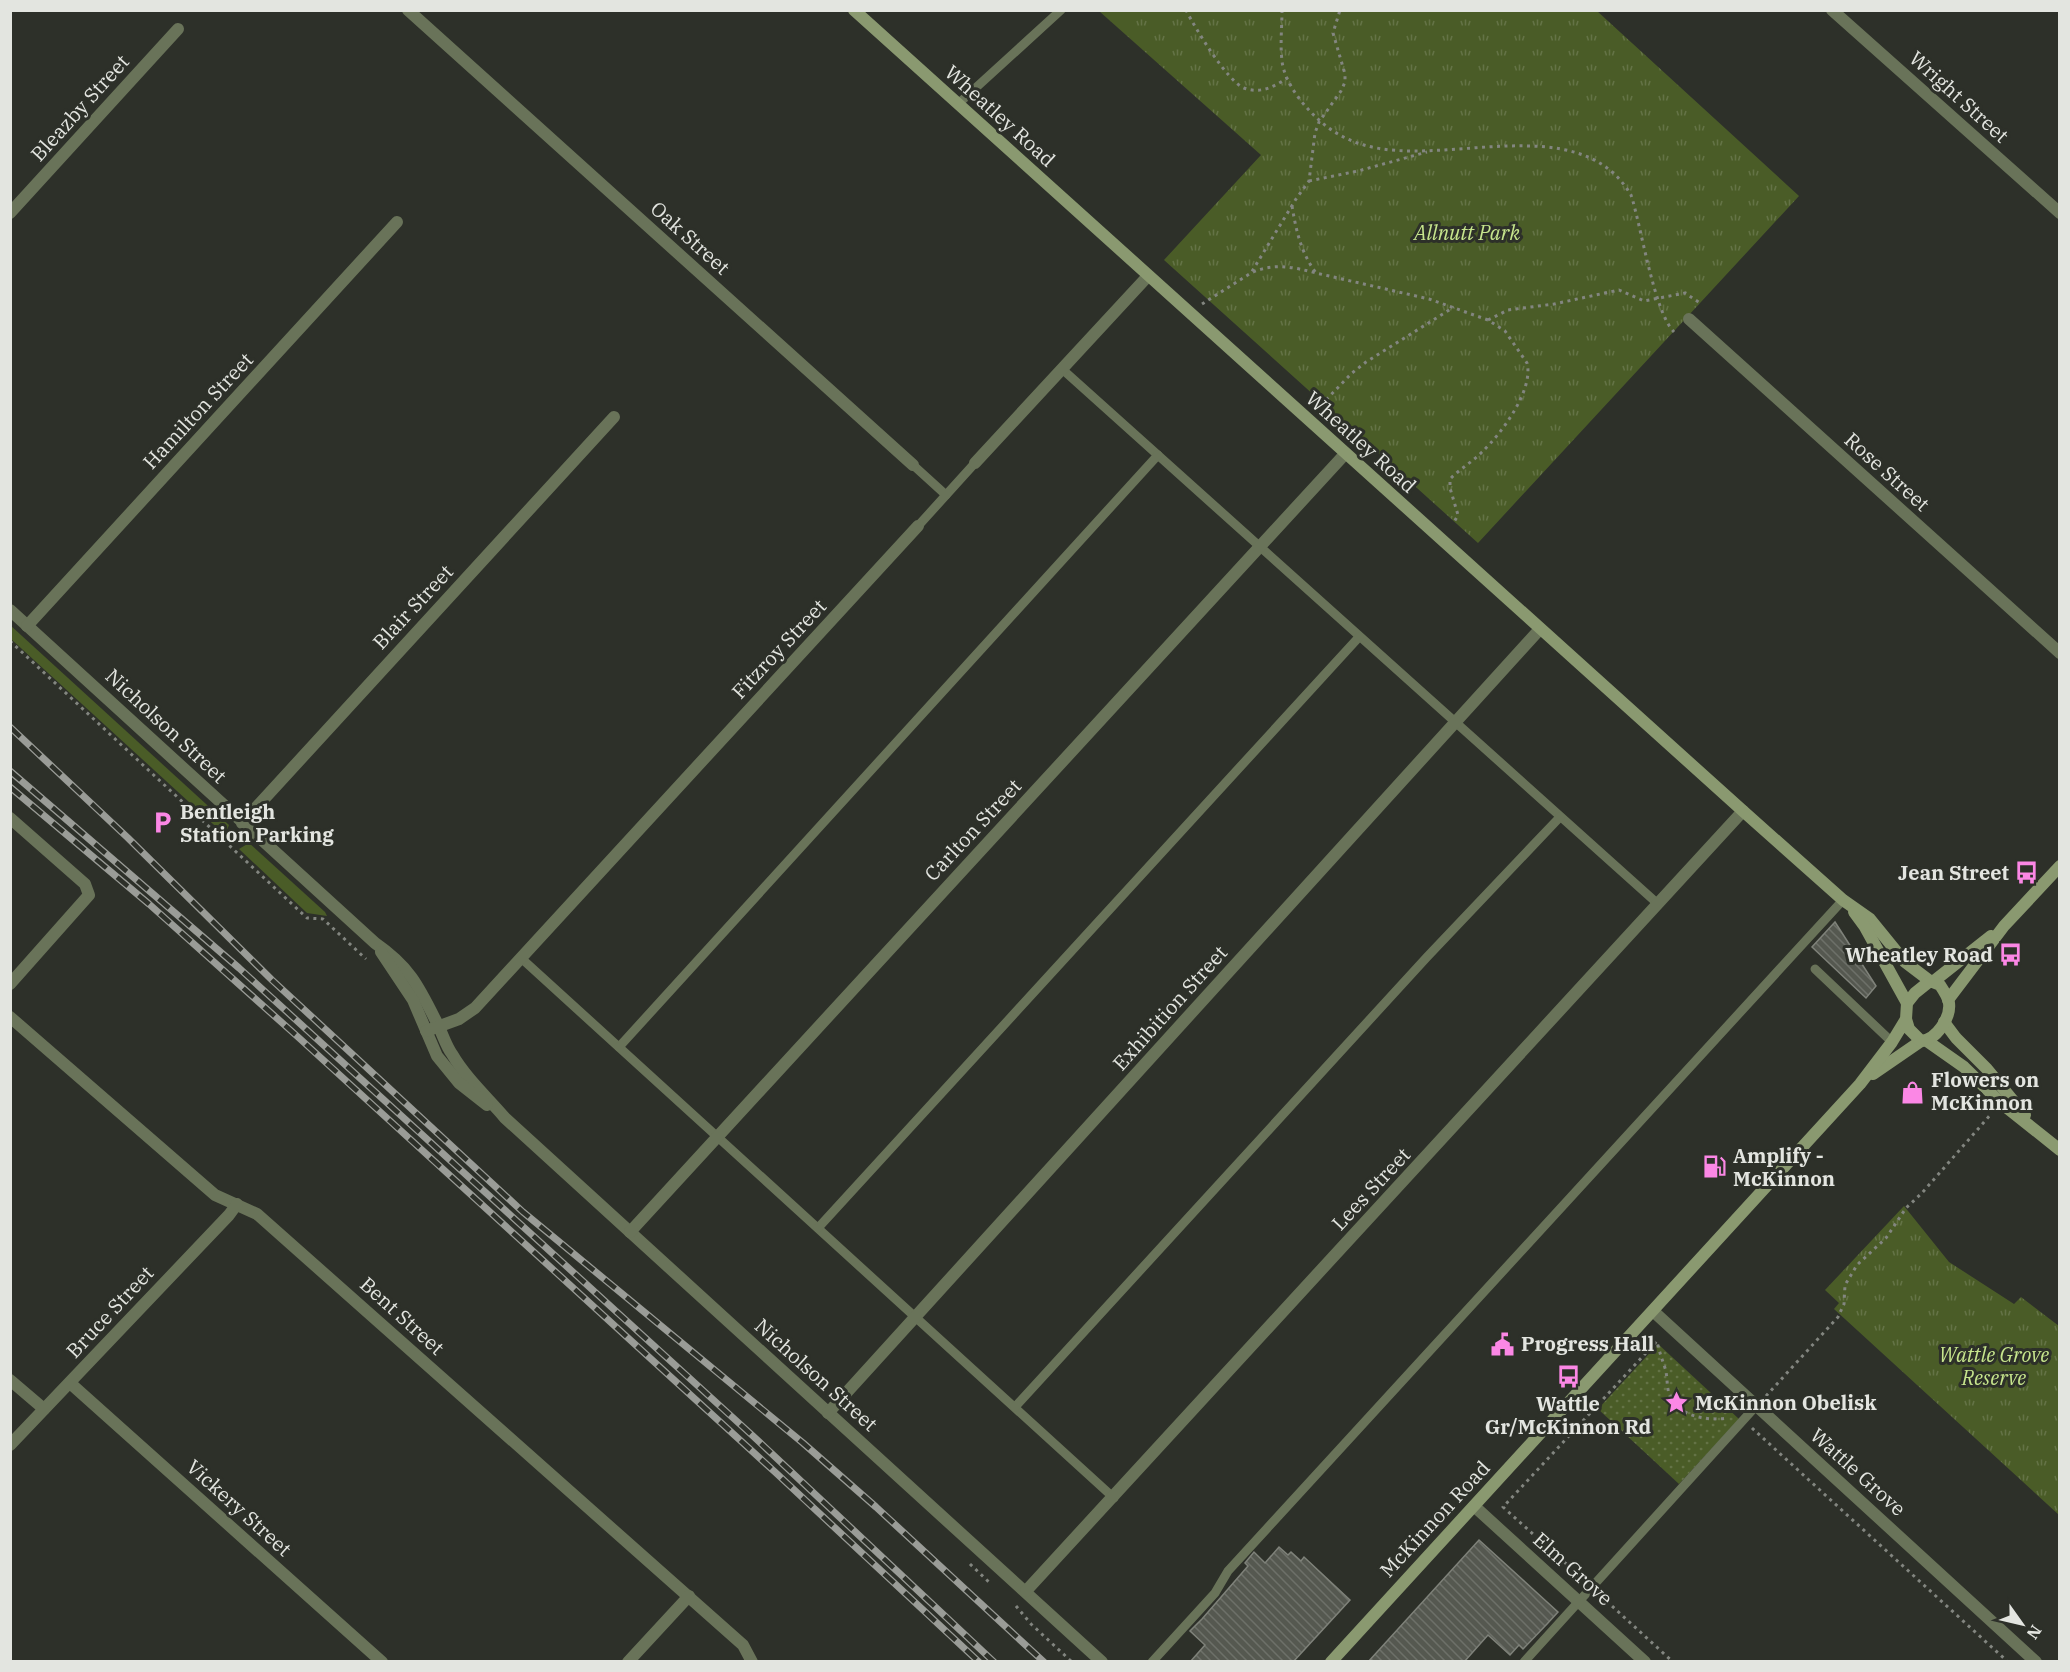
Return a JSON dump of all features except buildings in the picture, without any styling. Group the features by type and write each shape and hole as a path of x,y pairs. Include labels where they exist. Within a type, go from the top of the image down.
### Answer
{"street":[{"name":"Oak Street","path":"408,10 913,465"},
{"name":"Wheatley Road","path":"854,10 1743,811 1843,900 1870,919 1905,962 1932,981"},
{"name":"Wright Street","path":"1832,10 2060,213"},
{"name":"Bleazby Street","path":"10,213 178,29"},
{"name":"Hamilton Street","path":"27,626 397,222"},
{"name":"Fitzroy Street","path":"975,463 1148,276"},
{"name":"Rose Street","path":"1689,320 2060,653"},
{"name":"Blair Street","path":"242,823 614,417"},
{"name":"Carlton Street","path":"630,1232 1345,454"},
{"name":"Fitzroy Street","path":"426,1032 459,1019 475,1008 918,525"},
{"name":"Nicholson Street","path":"10,610 242,823 408,970 419,987 451,1053 463,1071 505,1118 1102,1662"},
{"name":"Exhibition Street","path":"828,1413 1540,629"},
{"name":"Lees Street","path":"1026,1592 1743,811"},
{"path":"10,818 85,884 89,895 10,984"},
{"path":"1948,1000 2004,926 2060,866"},
{"name":"Wheatley Road","path":"1843,900 1865,927 1907,1004"},
{"path":"2004,926 1915,993 1907,1004 1906,1019 1909,1029 1964,1067 2001,1103 2060,1150"},
{"name":"Nicholson Street","path":"375,943 413,1000 437,1056 446,1068 481,1101 505,1118"},
{"path":"1924,1041 1934,1036 1948,1012 1948,1000 1940,985 1932,981"},
{"name":"Bent Street","path":"10,1017 214,1195 257,1214 689,1596 743,1645 752,1662"},
{"name":"McKinnon Road","path":"1331,1662 1860,1084 1892,1042 1906,1019"},
{"path":"1944,1022 1956,1038 1987,1069 2039,1132"},
{"name":"McKinnon Road","path":"1860,1084 1924,1041"},
{"name":"Bruce Street","path":"10,1445 237,1204"},
{"name":"Wattle Grove","path":"1653,1311 2036,1662"},
{"path":"10,1380 44,1409"},
{"name":"Vickery Street","path":"70,1383 382,1662"},
{"name":"Elm Grove","path":"1474,1506 1645,1662"},
{"path":"628,1662 689,1596"}],"lane":[{"path":"958,104 1061,10"},
{"path":"1062,369 1658,904"},
{"path":"619,1047 1158,455"},
{"name":"Fitzroy Street","path":"918,525 975,463"},
{"name":"Oak Street","path":"913,465 946,495"},
{"path":"818,1228 1359,637"},
{"path":"1015,1407 1427,957 1560,816"},
{"path":"1152,1662 1215,1593 1228,1571 1843,900"},
{"path":"521,958 1114,1498"},
{"path":"1815,969 1892,1042"},
{"path":"1524,1662 1756,1406"}],"path":[{"path":"1186,10 1201,36 1243,88 1265,90 1287,78"},
{"path":"1282,10 1282,62 1287,78 1302,103 1319,122 1336,132 1365,145 1382,149 1430,152 1512,146 1540,147 1573,151 1602,165 1626,186 1631,195 1658,298 1667,322 1674,332"},
{"path":"1251,273 1309,181 1312,148 1319,122 1345,82 1345,74 1333,33 1340,10"},
{"path":"1309,181 1430,152"},
{"path":"1292,206 1299,242 1305,257 1316,273"},
{"path":"1188,312 1251,273 1266,268 1285,266 1454,307 1488,320 1505,331 1527,363 1528,375 1516,408 1499,433 1482,452 1450,479 1450,488 1458,515 1453,524"},
{"path":"1488,320 1508,310 1619,290 1644,301 1684,293 1700,303"},
{"path":"1321,405 1366,362 1454,307"},
{"path":"10,641 307,918"},
{"path":"1756,1406 1838,1317 1844,1304 1845,1285 1857,1265 1886,1238 1906,1208 1922,1193 2001,1103"},
{"path":"1673,1662 1503,1507 1657,1341 1666,1370 1670,1395 1682,1409 1700,1418 1717,1419 1738,1415 2008,1662"}],"green space":[{"name":"Allnutt Park","path":"1099,11 1597,11 1799,196 1478,543 1164,260 1261,155"},
{"path":"10,625 229,825 225,835 11,639"},
{"path":"249,843 327,916 307,913 239,849"},
{"name":"Wattle Grove Reserve","path":"1904,1206 1949,1262 2014,1304 2021,1297 2059,1326 2059,1515 1834,1309 1839,1303 1825,1290"},
{"path":"1658,1344 1739,1419 1679,1484 1598,1409"}],"railway":[{"path":"10,727 128,838 272,980 523,1212 803,1443 1044,1662"},
{"path":"10,771 239,968 753,1436 994,1662"},
{"path":"10,787 149,904 298,1037 775,1472 979,1662"}],"place":[{"name":"Bentleigh Station Parking","path":"162,823"},
{"name":"Jean Street","path":"2027,873"},
{"name":"Wheatley Road","path":"2011,955"},
{"name":"Flowers on McKinnon","path":"1913,1092"},
{"name":"Amplify - McKinnon","path":"1715,1167"},
{"name":"Progress Hall","path":"1503,1344"},
{"name":"Wattle Gr/McKinnon Rd","path":"1568,1377"},
{"name":"McKinnon Obelisk","path":"1677,1403"}]}
